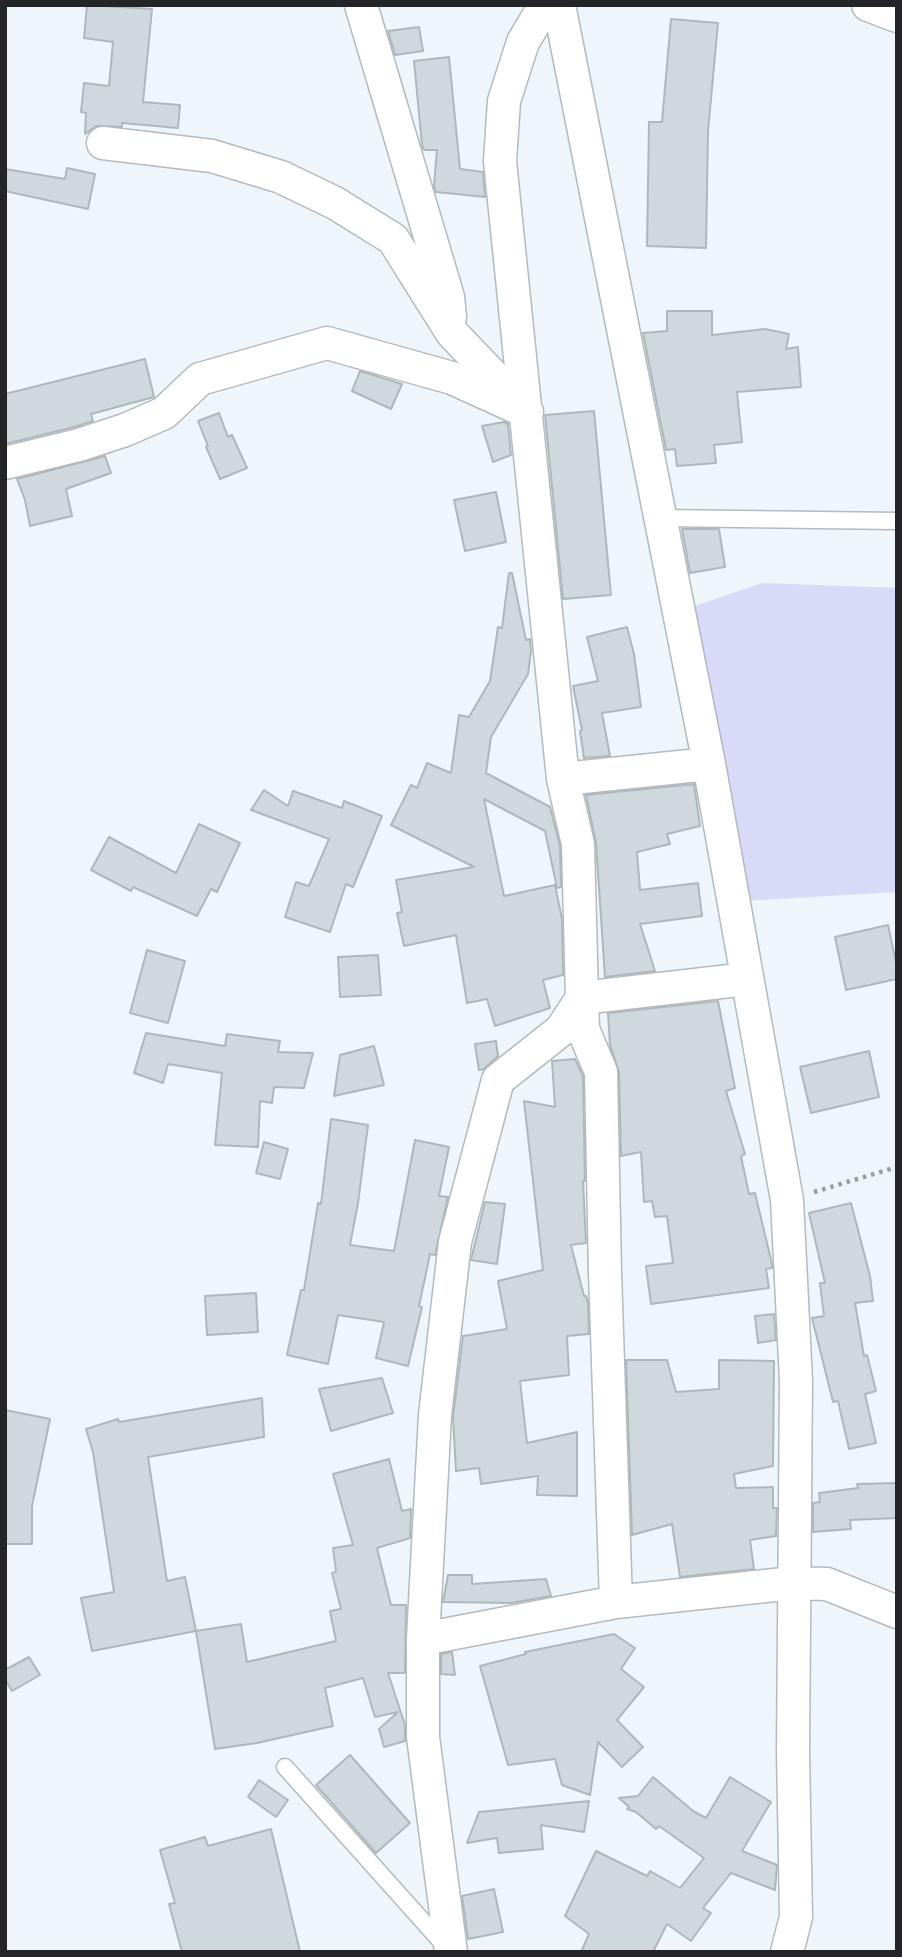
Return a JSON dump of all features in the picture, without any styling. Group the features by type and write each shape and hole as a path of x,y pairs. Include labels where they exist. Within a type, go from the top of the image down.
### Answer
{"street":[{"path":"361,5 448,297 452,333"},
{"path":"545,5 523,42 504,101 500,161 563,779 578,845 583,1029 601,1072 616,1602"},
{"path":"559,5 709,764 787,1200 796,1381 793,1583 796,1917 787,1952"},
{"path":"868,5 897,16"},
{"path":"103,143 212,156 281,177 335,203 393,239 452,333 527,412"},
{"path":"5,463 79,445 125,430 164,413 200,379 327,343 452,378 527,412"},
{"path":"563,779 709,764"},
{"path":"582,998 747,979"},
{"path":"451,1952 423,1737 423,1639 435,1415 455,1242 498,1080 561,1030 582,998"},
{"path":"423,1639 616,1602 793,1583 827,1584 897,1612"}],"lane":[{"path":"660,518 897,521"},
{"path":"285,1767 451,1952"}],"path":[{"path":"787,1200 897,1167"}],"shaded area":[{"path":"762,583 897,588 897,892 742,901 692,607"}],"building":[{"path":"87,5 152,9 143,102 180,105 178,128 122,123 122,127 96,126 85,134 86,113 81,112 84,83 109,86 113,42 84,38"},
{"path":"671,19 718,23 708,131 706,248 647,246 649,122 662,122"},
{"path":"419,27 423,51 395,55 388,31"},
{"path":"449,57 460,169 483,172 485,197 436,192 434,186 437,150 424,150 422,145 414,61"},
{"path":"67,168 95,174 88,209 5,191 5,169 65,179"},
{"path":"667,311 712,311 712,335 765,329 789,334 786,349 798,347 801,387 737,392 742,442 714,445 716,463 677,466 675,449 666,450 643,333 667,331"},
{"path":"145,359 154,397 91,414 93,421 74,427 5,444 5,394"},
{"path":"360,371 402,384 391,409 352,391"},
{"path":"594,411 611,595 563,599 545,415"},
{"path":"219,413 228,437 232,435 247,468 220,479 198,421"},
{"path":"504,422 508,424 511,455 493,462 482,426"},
{"path":"105,456 111,473 66,489 72,516 30,526 25,500 17,479"},
{"path":"496,492 506,542 465,551 454,500"},
{"path":"682,529 719,529 725,567 690,573"},
{"path":"509,573 512,573 526,640 530,639 531,651 528,674 491,737 486,773 550,807 560,846 561,887 557,888 545,831 484,799 504,896 555,885 562,919 563,975 543,980 550,1008 495,1026 487,999 467,1003 456,935 404,946 397,913 402,912 396,880 474,867 391,825 411,785 417,788 427,763 451,773 459,715 469,717 490,681 498,627 502,628"},
{"path":"627,627 634,654 641,707 602,713 610,756 584,758 582,730 573,686 598,681 587,637"},
{"path":"694,784 700,826 667,834 670,844 637,852 640,890 698,883 702,916 640,924 655,971 605,977 596,843 586,795"},
{"path":"264,790 288,806 293,791 342,808 344,801 382,816 353,887 346,884 330,932 285,917 296,882 309,886 329,839 251,810"},
{"path":"199,824 240,843 217,892 211,889 197,916 133,887 131,891 91,870 109,837 176,873"},
{"path":"888,925 897,979 846,990 835,937"},
{"path":"147,950 185,961 168,1023 130,1013"},
{"path":"378,955 381,995 340,997 338,957"},
{"path":"718,1001 735,1088 726,1091 745,1154 741,1156 749,1194 755,1193 772,1264 772,1268 766,1269 769,1288 651,1304 646,1266 673,1263 667,1216 655,1217 652,1201 644,1202 641,1152 621,1156 619,1072 610,1045 608,1013"},
{"path":"146,1033 225,1046 227,1034 280,1041 278,1052 313,1053 304,1088 274,1087 272,1103 260,1101 258,1147 215,1145 222,1073 168,1064 163,1083 134,1073"},
{"path":"496,1041 498,1056 484,1069 479,1070 475,1044"},
{"path":"374,1046 384,1085 334,1096 340,1055"},
{"path":"869,1051 879,1097 811,1113 800,1067"},
{"path":"575,1059 583,1076 586,1243 571,1245 584,1296 588,1302 589,1334 567,1336 569,1375 520,1381 527,1443 577,1432 577,1496 537,1495 538,1476 481,1484 479,1468 456,1471 453,1417 463,1336 507,1329 498,1281 543,1270 524,1101 555,1107 552,1061"},
{"path":"331,1119 368,1125 350,1245 394,1251 415,1140 449,1147 439,1196 448,1197 435,1255 430,1254 419,1306 422,1307 408,1366 376,1358 384,1322 338,1315 328,1364 287,1355 301,1290 304,1290 318,1203 321,1204"},
{"path":"264,1142 288,1149 280,1179 256,1173"},
{"path":"485,1202 505,1204 497,1264 471,1260"},
{"path":"851,1203 870,1276 873,1301 855,1303 864,1356 867,1355 876,1391 865,1394 876,1443 849,1449 838,1401 833,1402 812,1318 824,1316 820,1283 825,1283 809,1213"},
{"path":"256,1293 258,1332 207,1335 205,1296"},
{"path":"774,1314 776,1340 758,1343 755,1316"},
{"path":"626,1360 667,1360 676,1392 719,1389 719,1360 774,1361 773,1466 734,1474 736,1488 773,1487 773,1508 777,1508 776,1536 750,1540 754,1569 680,1577 672,1524 632,1535"},
{"path":"382,1378 393,1413 331,1431 319,1389"},
{"path":"262,1398 264,1437 148,1457 167,1581 185,1577 196,1631 92,1651 81,1598 114,1592 93,1452 86,1429 118,1419 119,1422"},
{"path":"5,1410 50,1419 32,1506 32,1544 5,1544"},
{"path":"389,1459 402,1511 411,1509 410,1538 377,1548 391,1605 406,1605 405,1673 388,1673 405,1725 405,1741 384,1747 379,1729 398,1712 375,1717 363,1678 325,1688 333,1726 257,1743 215,1749 196,1631 241,1624 247,1662 336,1641 330,1611 341,1609 332,1573 336,1572 333,1548 353,1545 333,1474"},
{"path":"897,1483 897,1518 850,1520 851,1529 813,1532 813,1503 820,1502 819,1493 858,1488 857,1484"},
{"path":"448,1575 472,1575 472,1584 546,1579 551,1596 511,1603 443,1602"},
{"path":"614,1634 635,1648 621,1669 644,1687 617,1720 643,1747 622,1767 598,1742 590,1795 562,1785 555,1759 508,1765 480,1666 526,1654 525,1652"},
{"path":"452,1652 455,1675 441,1674 441,1654"},
{"path":"29,1657 40,1675 12,1691 5,1679 5,1670"},
{"path":"350,1755 410,1823 376,1853 316,1785"},
{"path":"653,1777 693,1811 706,1818 730,1777 771,1802 742,1851 777,1865 775,1890 731,1873 703,1908 711,1913 691,1941 667,1924 653,1952 581,1952 589,1934 565,1916 596,1851 647,1876 650,1871 680,1888 704,1858 659,1826 656,1829 636,1812 627,1809 629,1807 619,1798 638,1796"},
{"path":"259,1780 288,1800 276,1817 248,1797"},
{"path":"589,1801 584,1832 541,1825 543,1849 499,1853 497,1838 467,1843 479,1812"},
{"path":"271,1829 300,1952 182,1952 169,1904 175,1903 160,1850 205,1837 208,1846"},
{"path":"494,1889 503,1932 468,1939 462,1896"}]}
